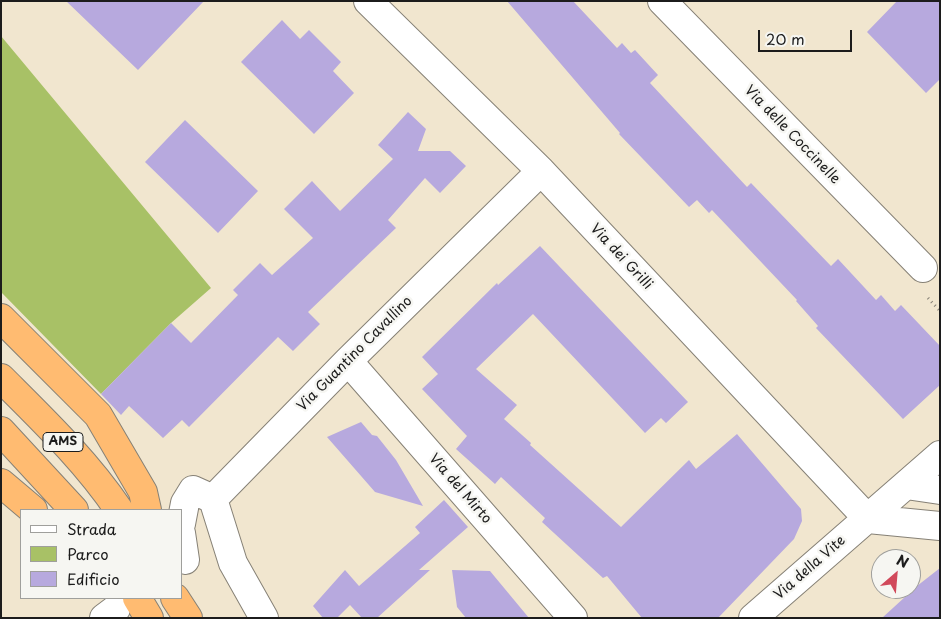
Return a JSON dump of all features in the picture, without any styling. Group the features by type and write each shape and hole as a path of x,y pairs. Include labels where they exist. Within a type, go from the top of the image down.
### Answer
{"highway":[{"path":"1,318 98,415 144,492 147,509"},
{"name":"AMS","path":"1,378 102,485 118,509"},
{"name":"AMS","path":"1,431 73,509"},
{"path":"1,483 32,509"},
{"path":"176,599 188,618"}],"street":[{"name":"Via dei Grilli","path":"368,1 541,171 868,519"},
{"name":"Via delle Coccinelle","path":"662,1 923,268"},
{"name":"Via Guantino Cavallino","path":"213,499 348,361 541,171"},
{"name":"Via del Mirto","path":"348,361 573,618"},
{"name":"Via della Vite","path":"752,618 940,455"},
{"path":"906,485 940,490"},
{"path":"182,519 185,503 194,490 213,499 233,563 264,618"},
{"path":"868,519 940,526"},
{"path":"182,540 185,560"}],"green space":[{"path":"1,36 211,288 171,323 101,394 1,292"}],"building":[{"path":"66,1 204,1 138,70"},
{"path":"507,1 573,1 617,48 622,43 631,53 635,50 658,75 650,83 747,187 751,183 831,266 838,259 876,300 881,295 895,311 901,305 940,346 940,385 903,419 816,328 818,326 797,300 712,210 709,213 697,200 689,207 619,134"},
{"path":"897,1 940,1 940,79 926,93 867,32"},
{"path":"282,20 300,39 309,30 341,62 333,71 354,93 314,134 241,62"},
{"path":"408,112 426,129 418,151 450,151 466,166 440,193 425,178 388,220 396,228 308,312 320,324 293,351 278,337 189,427 182,420 163,438 129,406 121,415 101,394 171,323 191,343 238,295 233,290 260,263 272,275 313,238 284,209 312,181 340,211 393,159 378,145"},
{"path":"185,120 258,191 218,233 145,162"},
{"path":"540,246 688,402 666,423 661,418 645,433 533,314 476,369 517,405 504,419 621,527 689,460 696,469 737,434 801,509 802,521 794,539 718,618 642,618 607,576 603,578 542,522 545,518 501,477 495,484 456,449 467,436 422,389 438,374 422,357 497,283 498,285"},
{"path":"361,422 372,435 377,436 396,460 423,506 375,492 327,437"},
{"path":"444,500 468,527 419,570 430,570 377,618 362,618 350,605 337,618 323,618 313,606 345,570 359,586 420,533 415,527"},
{"path":"940,568 940,618 882,618 903,599 921,599 921,583"},
{"path":"452,570 490,571 529,618 466,618 457,607"}]}
